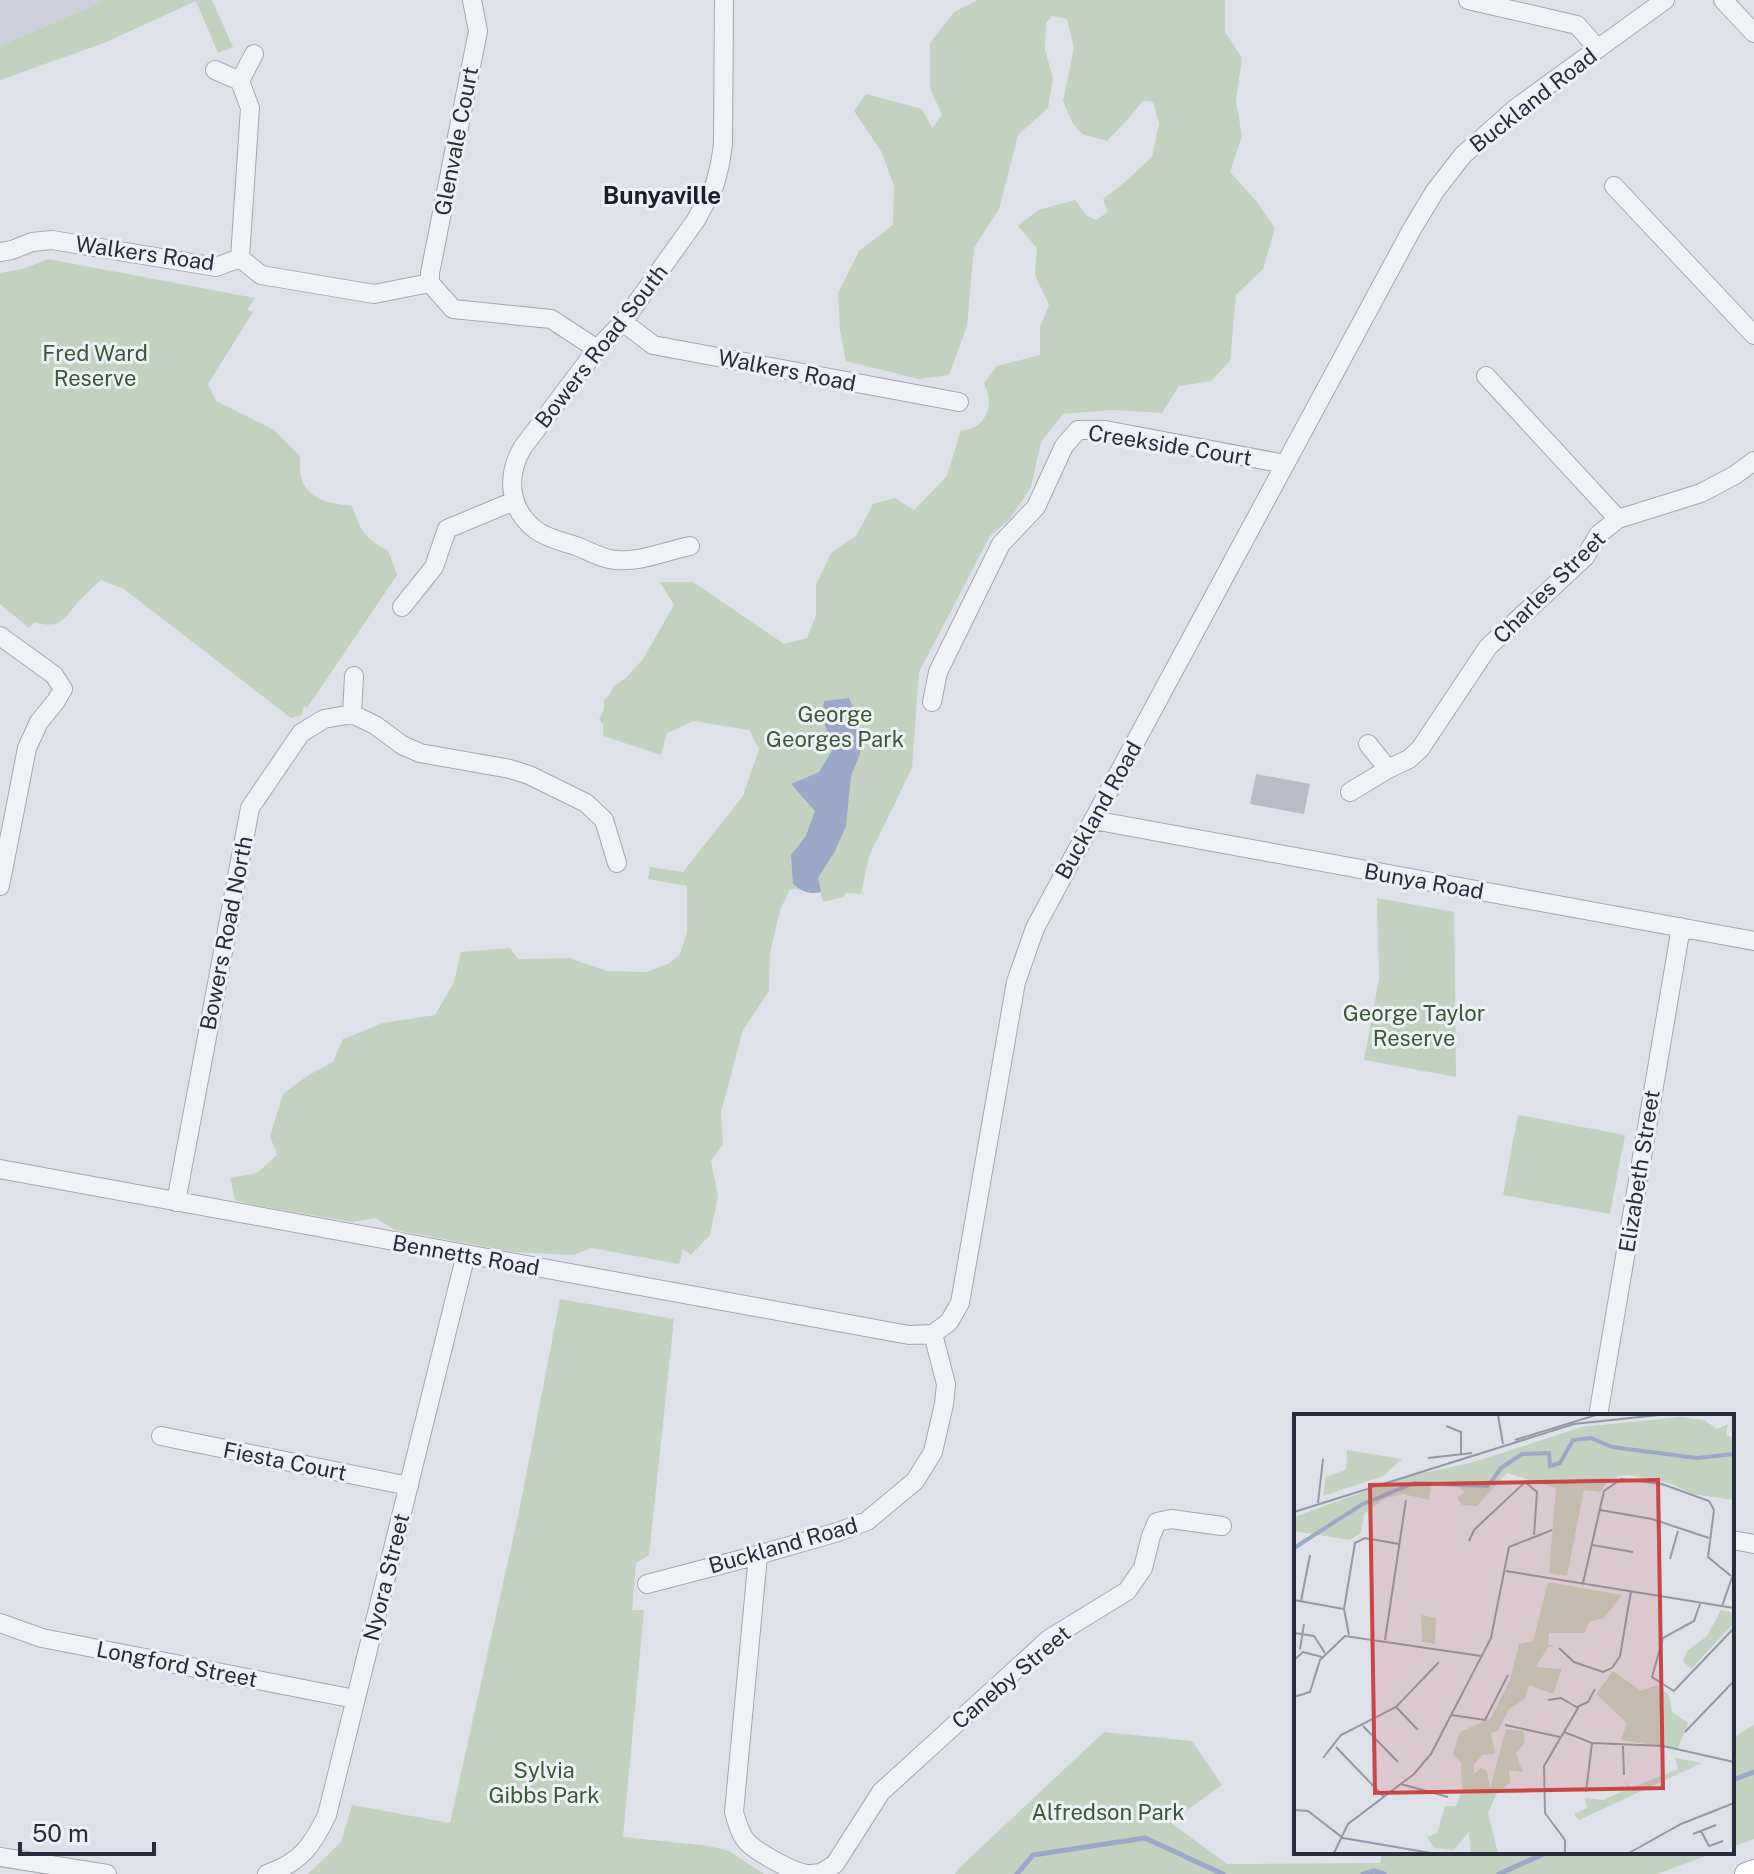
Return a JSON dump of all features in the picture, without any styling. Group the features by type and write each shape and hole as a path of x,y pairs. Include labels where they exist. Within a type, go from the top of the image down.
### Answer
{"main road":[{"path":"1746,1874 1754,1871"}],"street":[{"name":"Glenvale Court","path":"430,283 478,31 472,0"},
{"name":"Bowers Road South","path":"514,501 511,482 516,459 597,349 623,322 696,220 715,184 723,144 724,0"},
{"path":"1468,0 1577,25 1598,49"},
{"name":"Buckland Road","path":"647,1584 758,1555 867,1521 915,1481 933,1452 944,1404 946,1384 933,1334 949,1322 960,1303 1016,982 1035,928 1435,191 1463,155 1516,108 1665,0"},
{"path":"1723,0 1754,33"},
{"path":"240,81 254,54"},
{"path":"215,70 240,81 250,108 240,258"},
{"path":"1614,186 1754,335"},
{"name":"Walkers Road","path":"0,252 32,242 52,240 216,267 240,258 261,275 374,294 430,283"},
{"path":"430,283 453,309 551,319 597,349"},
{"name":"Walkers Road","path":"623,322 653,345 959,402"},
{"path":"1486,376 1618,519"},
{"name":"Creekside Court","path":"932,702 938,672 1001,544 1036,507 1064,446 1078,430 1105,430 1285,464"},
{"name":"Charles Street","path":"1350,792 1409,759 1420,749 1488,647 1585,557 1599,534 1618,519 1701,493 1754,461"},
{"path":"402,607 434,567 447,529 514,501 523,517 537,531 613,561 639,560 690,546"},
{"path":"0,636 54,675 63,689 39,722 27,748 0,886"},
{"path":"354,676 352,714 420,753 510,769 586,803 604,820 617,863"},
{"name":"Bowers Road North","path":"176,1202 250,808 301,733 324,719 352,714"},
{"path":"1368,744 1388,769"},
{"name":"Bunya Road","path":"1093,820 1754,941"},
{"name":"Elizabeth Street","path":"1598,1414 1681,927"},
{"name":"Bennetts Road","path":"0,1169 909,1335 933,1334"},
{"name":"Nyora Street","path":"267,1874 284,1868 304,1854 316,1839 327,1815 466,1254"},
{"name":"Fiesta Court","path":"161,1436 409,1486"},
{"name":"Caneby Street","path":"758,1555 734,1812 747,1842 797,1872 809,1874 821,1873 835,1864 881,1792 1049,1639 1127,1591 1143,1568 1157,1522 1171,1519 1222,1526"},
{"path":"1734,1540 1754,1544"},
{"name":"Longford Street","path":"0,1623 42,1638 355,1699"},
{"path":"0,1857 107,1874"}],"shaded area":[{"path":"0,0 106,0 0,46"}],"green space":[{"path":"106,0 212,0 233,47 218,53 196,1 104,43 0,80 0,46"},
{"name":"George Georges Park","path":"978,0 1226,0 1225,32 1242,58 1236,101 1242,136 1230,172 1275,228 1263,269 1236,295 1230,361 1211,381 1179,386 1162,413 1112,410 1063,414 1041,442 1031,487 1010,519 990,536 919,672 912,768 869,856 861,894 846,893 843,897 823,902 820,891 790,889 780,910 770,953 769,991 743,1030 721,1112 723,1144 711,1161 718,1196 710,1235 691,1255 683,1249 679,1264 592,1248 573,1255 514,1252 395,1230 375,1218 352,1222 235,1200 230,1178 257,1173 277,1155 270,1136 283,1094 333,1062 343,1039 383,1023 435,1015 454,982 461,952 510,948 518,959 569,958 607,971 647,972 670,963 680,954 687,932 687,886 648,879 650,867 683,872 743,796 759,749 749,730 693,721 667,733 661,755 603,736 603,724 599,720 604,700 613,687 643,659 674,605 660,582 693,582 784,644 807,638 816,615 816,585 831,553 856,536 873,504 895,498 914,510 947,476 961,430 976,426 986,415 989,402 984,383 997,366 1040,355 1040,327 1049,305 1035,275 1037,248 1018,226 1038,210 1075,200 1087,216 1096,220 1108,212 1103,199 1152,157 1159,124 1153,102 1143,101 1107,141 1082,134 1072,122 1063,101 1074,48 1067,19 1052,16 1046,23 1045,50 1053,78 1048,108 1018,135 999,209 974,248 967,326 949,375 919,379 846,361 838,293 859,251 893,225 894,186 881,151 854,111 866,94 922,109 932,128 942,115 930,88 930,43 954,12"},
{"name":"Fred Ward Reserve","path":"48,259 255,298 247,310 253,312 208,384 216,401 274,430 300,456 300,473 308,490 328,502 352,506 364,533 388,551 397,575 307,708 304,706 302,715 291,718 124,589 101,580 58,623 35,622 29,628 0,604 0,273 23,269"},
{"name":"George Taylor Reserve","path":"1377,898 1454,912 1456,1077 1364,1060 1379,979"},
{"path":"1518,1115 1625,1135 1610,1214 1503,1195"},
{"name":"Sylvia Gibbs Park","path":"560,1299 674,1319 649,1555 636,1563 632,1610 644,1610 623,1837 729,1851 764,1874 308,1874 341,1842 352,1805 450,1823 520,1507"},
{"path":"1754,1725 1754,1839 1734,1846 1734,1737"},
{"name":"Alfredson Park","path":"1104,1732 1192,1741 1222,1785 1170,1822 1227,1864 1380,1863 1382,1854 1712,1854 1657,1874 955,1874"}],"water":[{"path":"849,698 858,720 860,754 851,776 846,826 818,878 821,892 809,893 793,884 791,855 806,836 815,811 791,784 819,772 833,749 822,715 824,701"}],"building":[{"path":"1256,774 1310,784 1304,814 1250,804"}],"waterway":[{"path":"1734,1779 1754,1772"},
{"path":"1017,1874 1033,1855 1145,1838 1223,1874"},
{"path":"1499,1874 1544,1854"},
{"path":"1363,1874 1374,1871 1384,1874"}],"district":[{"name":"Bunyaville","path":"662,196"}]}
